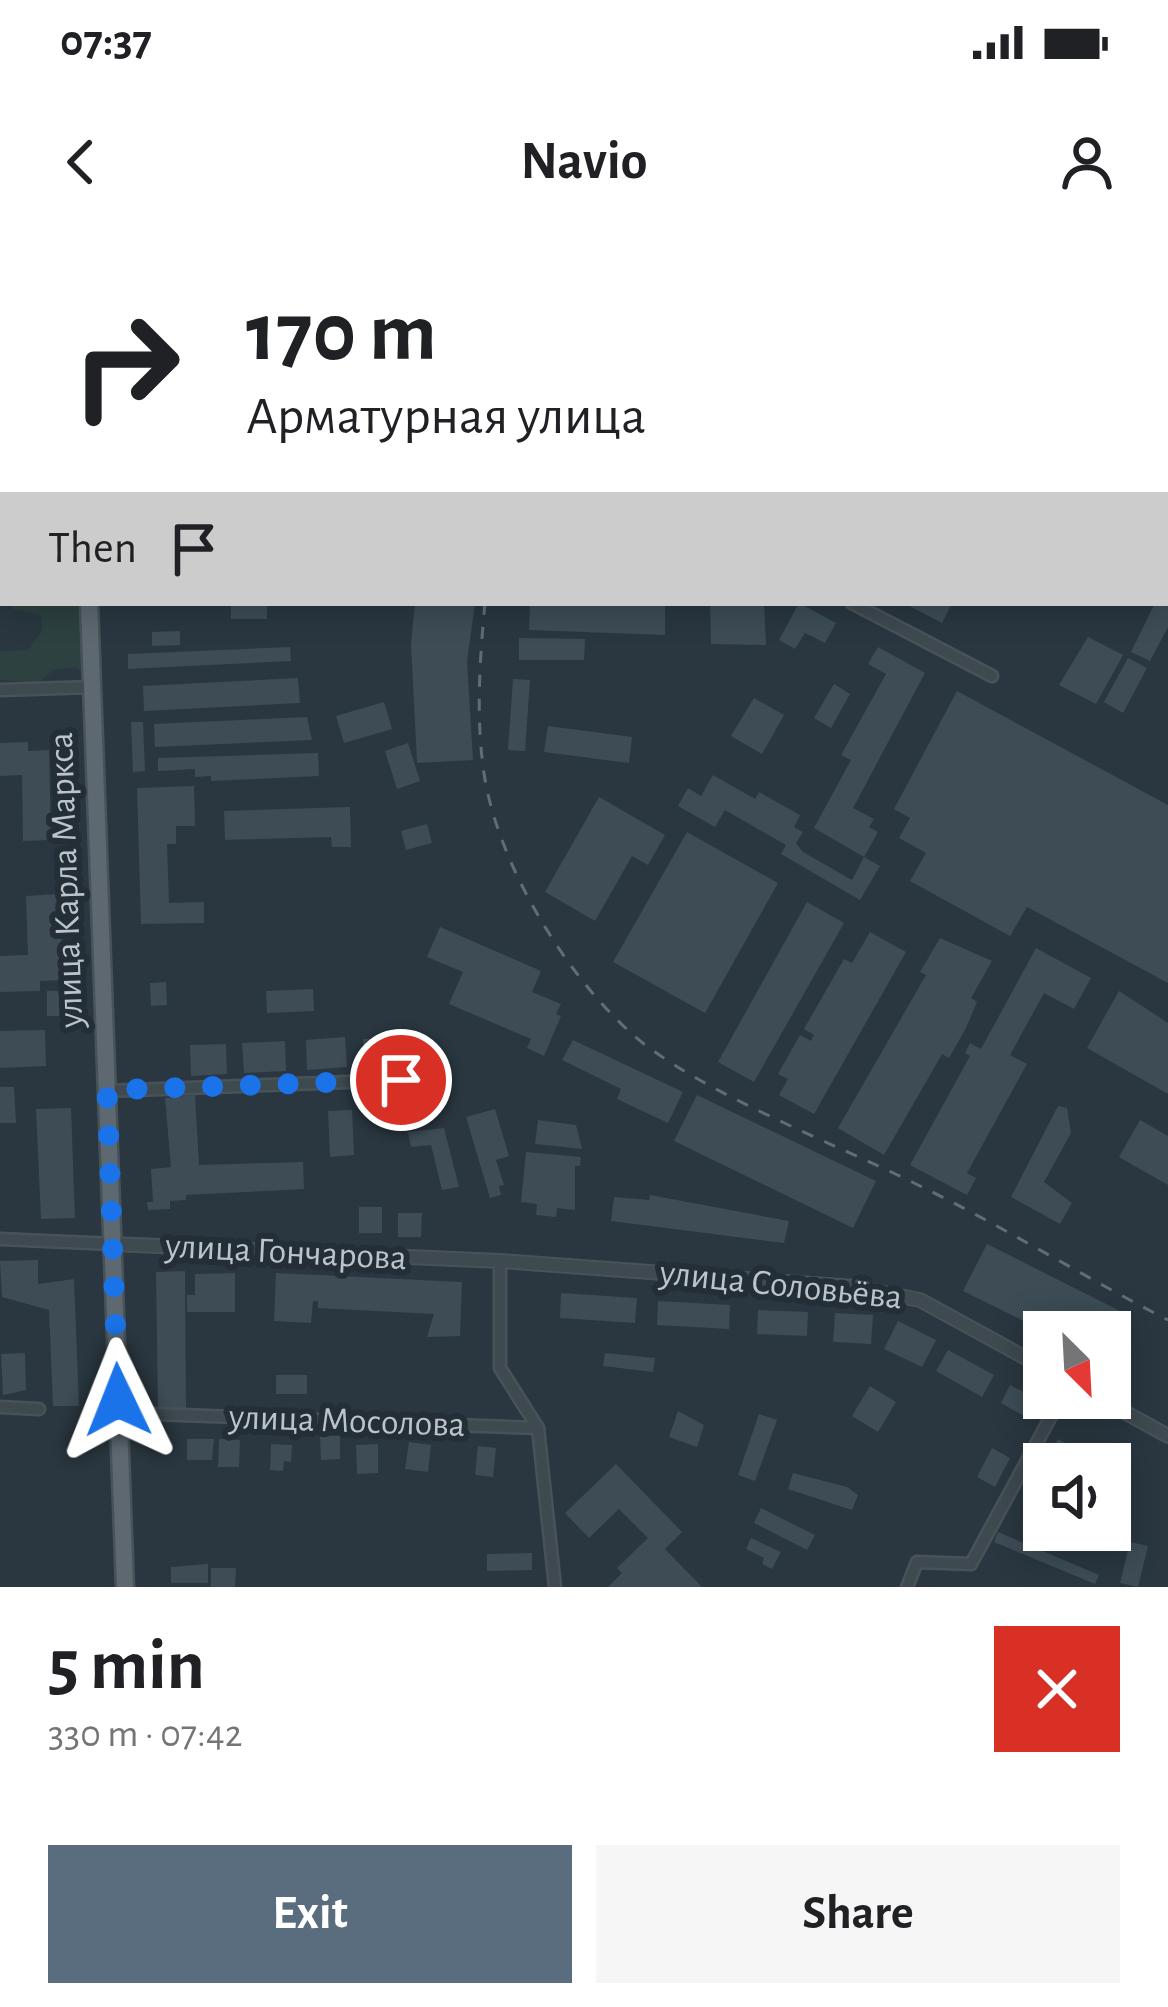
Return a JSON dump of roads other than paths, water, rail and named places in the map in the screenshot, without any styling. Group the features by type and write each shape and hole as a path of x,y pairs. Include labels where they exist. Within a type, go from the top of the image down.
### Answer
{"main road":[{"name":"улица Карла Маркса","path":"89,606 125,1587"}],"street":[{"path":"858,606 992,676"},
{"path":"0,690 92,687"},
{"path":"107,1090 401,1080"},
{"name":"улица Гончарова","path":"0,1239 500,1261"},
{"path":"500,1261 500,1368 538,1428 555,1587"},
{"name":"улица Соловьёва","path":"500,1261 748,1276 887,1292 920,1300 1023,1356"},
{"path":"0,1407 39,1409"},
{"name":"улица Мосолова","path":"155,1414 538,1428"},
{"path":"1131,1416 1168,1436"},
{"path":"907,1587 917,1562 971,1564 1050,1419"}],"railway":[{"path":"485,606 480,725 483,766 501,838 557,946 606,1008 631,1033 690,1074 944,1198 1168,1320"}]}
